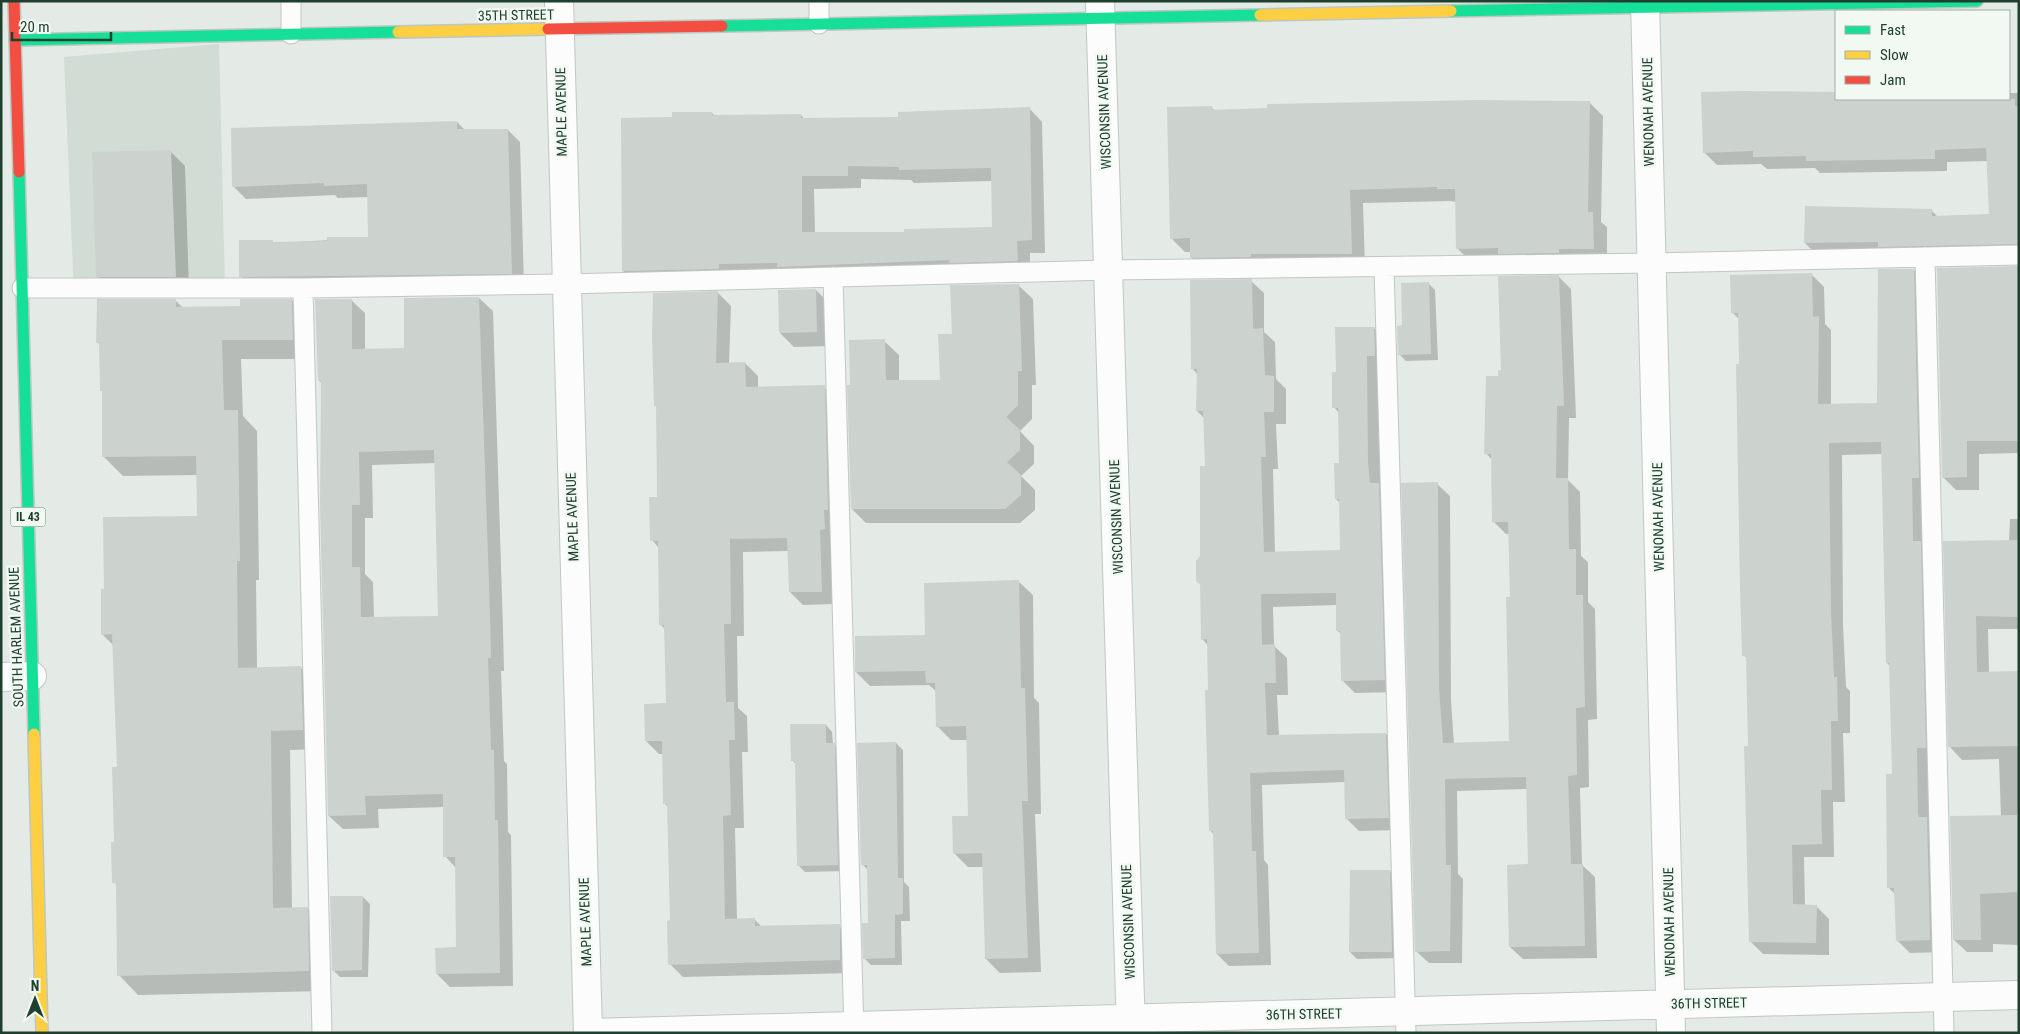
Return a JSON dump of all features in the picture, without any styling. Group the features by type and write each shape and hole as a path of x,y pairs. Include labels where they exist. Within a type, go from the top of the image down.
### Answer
{"street":[{"name":"MAPLE AVENUE","path":"558,1 565,284 589,1033"},
{"name":"35TH STREET","path":"11,18 292,34 819,24 1101,10 1977,1"},
{"name":"WENONAH AVENUE","path":"1645,4 1671,1033"},
{"name":"WISCONSIN AVENUE","path":"1101,10 1131,1025"},
{"name":"SOUTH HARLEM AVENUE","path":"11,18 22,288 42,1033"},
{"path":"1,677 32,676"},
{"name":"36TH STREET","path":"589,1033 1406,1022 1671,1004 2019,995"}],"lane":[{"path":"291,1 292,34"},
{"path":"819,1 819,24"},
{"path":"22,288 78,286 302,288 565,284 1109,270 1652,263 2019,254"},
{"path":"1925,257 1944,1033"},
{"path":"1384,267 1406,1022"},
{"path":"833,277 854,1029"},
{"path":"302,288 322,1033"}],"shaded area":[{"path":"219,44 225,289 74,295 64,57"}],"building":[{"path":"1701,92 1835,92 1835,100 2015,99 2015,106 2019,106 2019,244 1878,247 1878,242 1804,243 1805,206 1932,209 1932,216 1989,214 1986,148 1935,150 1935,159 1806,161 1806,156 1753,157 1753,151 1703,153"},
{"path":"1477,100 1590,101 1588,212 1593,212 1594,249 1559,249 1559,253 1498,254 1498,248 1456,249 1455,189 1437,189 1437,187 1350,190 1352,254 1251,254 1251,257 1190,258 1190,238 1170,239 1167,107 1212,106 1212,110 1267,108 1267,104"},
{"path":"1030,107 1032,240 1017,241 1018,261 950,263 949,260 777,267 777,263 719,264 719,269 622,271 621,118 672,117 672,112 712,112 712,115 801,114 801,118 898,117 898,112","holes":["848,166 899,167 899,170 991,168 992,227 904,229 904,232 802,232 802,176 848,176"]},
{"path":"457,121 457,129 508,129 512,274 239,277 239,240 273,240 273,242 327,241 327,237 368,237 367,184 324,186 324,183 232,187 231,128"},
{"path":"171,150 176,277 96,277 92,152"},
{"path":"2019,266 2019,441 1967,441 1967,477 1942,478 1937,268"},
{"path":"1878,269 1914,269 1919,478 1912,478 1913,541 1921,541 1926,748 1917,748 1918,813 1919,817 1927,817 1930,940 1896,941 1894,888 1887,888 1886,774 1892,774 1889,663 1886,663 1881,442 1829,443 1831,611 1834,677 1837,677 1838,721 1831,721 1832,790 1821,790 1822,844 1792,845 1793,904 1817,905 1816,943 1749,942 1744,746 1748,746 1746,656 1742,656 1736,364 1739,364 1738,313 1731,313 1730,275 1812,273 1813,317 1819,316 1818,404 1877,403"},
{"path":"1559,275 1564,406 1557,406 1556,478 1568,478 1569,549 1576,549 1576,595 1583,595 1585,707 1576,708 1577,775 1568,776 1571,864 1583,864 1585,946 1509,947 1507,865 1528,864 1526,777 1445,779 1446,865 1451,865 1450,951 1415,952 1401,483 1438,482 1439,687 1443,743 1509,741 1506,597 1510,597 1508,522 1492,522 1491,454 1484,454 1486,376 1498,376 1498,370 1501,370 1498,276"},
{"path":"1252,279 1253,329 1263,328 1265,375 1274,376 1274,412 1264,412 1266,457 1261,457 1264,552 1340,550 1339,499 1335,499 1334,463 1339,463 1338,408 1332,408 1332,372 1336,372 1335,327 1374,327 1375,356 1367,356 1368,463 1370,483 1379,483 1385,680 1341,681 1340,631 1336,631 1336,593 1261,594 1262,645 1275,644 1276,683 1265,683 1267,735 1386,733 1389,818 1345,819 1344,770 1250,773 1252,851 1256,851 1259,953 1216,954 1213,831 1209,831 1205,690 1208,690 1207,639 1201,640 1200,584 1196,581 1196,561 1200,556 1200,466 1205,466 1203,411 1196,411 1197,369 1191,369 1190,280"},
{"path":"1429,282 1431,354 1398,355 1397,326 1402,325 1401,283"},
{"path":"1019,284 1022,371 1018,371 1018,405 1006,417 1020,430 1020,450 1007,462 1021,475 1021,495 1005,509 851,509 847,385 850,385 849,340 885,339 886,380 940,380 938,334 952,334 950,285"},
{"path":"816,289 817,332 779,333 778,290"},
{"path":"718,291 716,363 745,362 746,387 825,385 828,510 824,510 825,529 820,530 822,592 789,592 787,538 730,539 731,624 724,624 726,702 734,702 735,740 729,740 731,815 723,816 725,919 755,918 755,926 840,924 840,960 668,965 667,921 670,920 667,804 663,804 662,741 645,741 644,704 666,703 664,625 659,625 658,541 650,541 649,497 657,497 656,406 654,406 652,337 653,293"},
{"path":"479,297 490,614 491,658 488,658 491,750 494,750 495,820 498,820 500,973 436,974 435,948 456,947 455,857 443,857 443,794 365,796 366,815 328,816 320,505 321,381 318,381 315,299 352,299 352,349 404,348 404,298","holes":["434,450 438,616 361,617 360,567 352,567 352,505 360,505 359,452"]},
{"path":"97,299 176,299 176,307 240,306 240,299 292,299 293,340 222,340 224,410 238,410 240,561 237,561 238,668 301,666 303,730 271,731 273,908 308,907 309,971 117,976 116,883 112,883 111,842 114,842 112,767 117,767 112,634 101,635 101,589 104,589 103,517 197,516 196,456 102,457 102,391 100,391 99,343 96,343"},
{"path":"2019,540 2019,617 1976,616 1977,672 2019,671 2019,746 1948,747 1943,541"},
{"path":"1019,580 1021,688 1025,688 1028,801 1022,801 1028,958 985,959 982,853 953,854 952,816 968,816 966,726 936,727 935,683 926,683 925,671 855,672 855,636 925,635 924,583"},
{"path":"790,724 826,724 826,743 835,743 838,865 797,866 795,761 791,761"},
{"path":"896,742 898,878 903,878 903,914 895,915 895,958 863,959 862,923 868,923 867,865 861,865 857,743"},
{"path":"2019,815 2019,892 1980,894 1981,940 1953,940 1950,816"},
{"path":"1350,870 1390,870 1392,952 1349,952"},
{"path":"330,896 363,896 362,970 332,971"}],"traffic: fast":[{"path":"1451,11 1977,1"},
{"path":"722,26 1260,15"},
{"path":"15,40 398,32"},
{"path":"19,172 34,734"}],"traffic: slow":[{"path":"1260,15 1451,11"},
{"path":"398,32 548,29"},
{"path":"34,734 42,1033"}],"traffic: jam":[{"path":"14,1 19,172"},
{"path":"548,29 722,26"}]}
